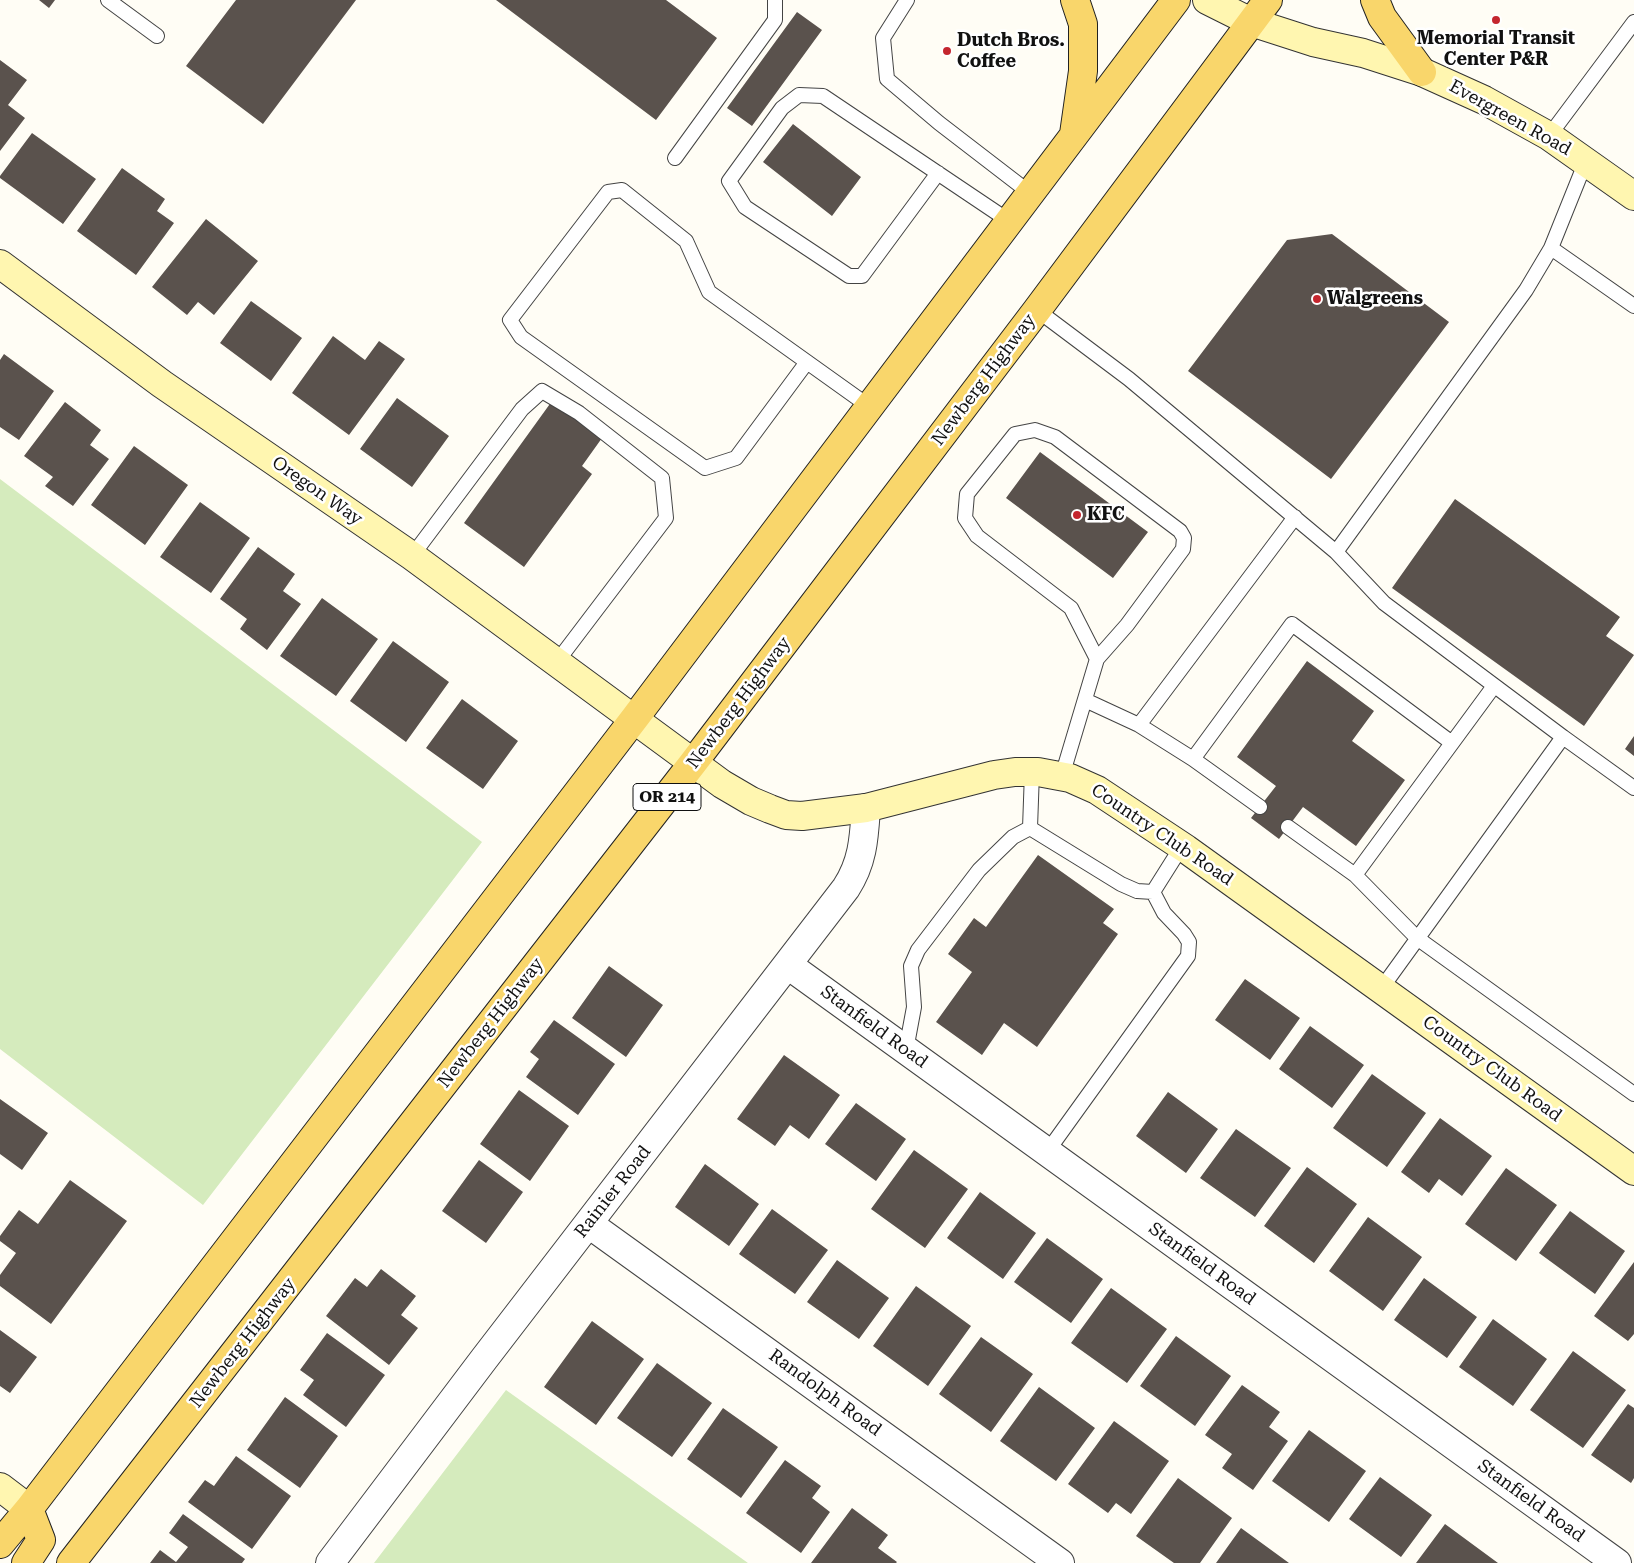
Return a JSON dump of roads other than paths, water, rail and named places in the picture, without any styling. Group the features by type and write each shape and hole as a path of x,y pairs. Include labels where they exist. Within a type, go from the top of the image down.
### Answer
{"main road":[{"path":"1074,136 1083,71 1083,24 1075,0"},
{"path":"0,1544 29,1509 634,719 1176,0"},
{"name":"Newberg Highway","path":"71,1563 693,763 1037,310 1268,0"},
{"path":"1375,0 1382,17 1422,72"},
{"path":"26,1563 41,1540 29,1509"}],"street":[{"name":"Evergreen Road","path":"1207,0 1252,22 1313,42 1363,53 1422,72 1484,100 1550,136 1634,196"},
{"name":"Oregon Way","path":"0,264 162,384 412,556 634,719"},
{"name":"Country Club Road","path":"634,719 722,784 750,801 786,814 813,816 866,808 994,775 1032,772 1070,778 1096,790 1182,846 1634,1171"},
{"name":"Rainier Road","path":"330,1563 854,876 859,865 866,808"},
{"name":"Stanfield Road","path":"788,965 1617,1563"},
{"name":"Randolph Road","path":"589,1224 1060,1563"},
{"path":"0,1487 29,1509"}],"lane":[{"path":"108,0 157,36"},
{"path":"675,158 776,20 775,0"},
{"path":"907,0 883,38 886,79 939,123 1030,193"},
{"path":"1550,136 1634,22"},
{"path":"938,173 862,276 848,276 745,207 729,181 782,108 799,95 822,96 938,173 1009,221"},
{"path":"1336,552 1526,290 1551,248 1586,162"},
{"path":"807,362 736,458 705,468 521,337 510,320 608,192 622,190 686,241 709,292 807,362 870,407"},
{"path":"1551,248 1634,306"},
{"path":"1037,310 1129,379 1295,517 1336,552 1384,603 1634,788"},
{"path":"412,556 522,409 542,391 579,413 662,478 666,518 556,663"},
{"path":"1062,776 1097,659 1127,625 1168,572 1182,549 1184,538 1180,531 1055,436 1035,430 1015,434 967,494 965,518 977,536 1070,608 1097,659"},
{"path":"1139,725 1295,517"},
{"path":"1193,758 1292,624 1452,743"},
{"path":"1355,875 1494,686"},
{"path":"1085,700 1139,725 1193,758 1260,807"},
{"path":"1381,989 1563,737"},
{"path":"1030,828 1032,772"},
{"path":"1288,827 1355,875 1417,938 1634,1094"},
{"path":"1030,828 1120,884 1137,891 1153,892"},
{"path":"906,1050 914,1007 911,966 918,950 979,870 1013,837 1030,828"},
{"path":"1153,892 1182,846"},
{"path":"1046,1152 1188,956 1189,942 1164,913 1153,892"}],"place":[{"name":"Memorial Transit Center P&R","path":"1496,20"},
{"name":"Dutch Bros. Coffee","path":"947,51"},
{"name":"Walgreens","path":"1317,299"},
{"name":"KFC","path":"1077,515"}]}
